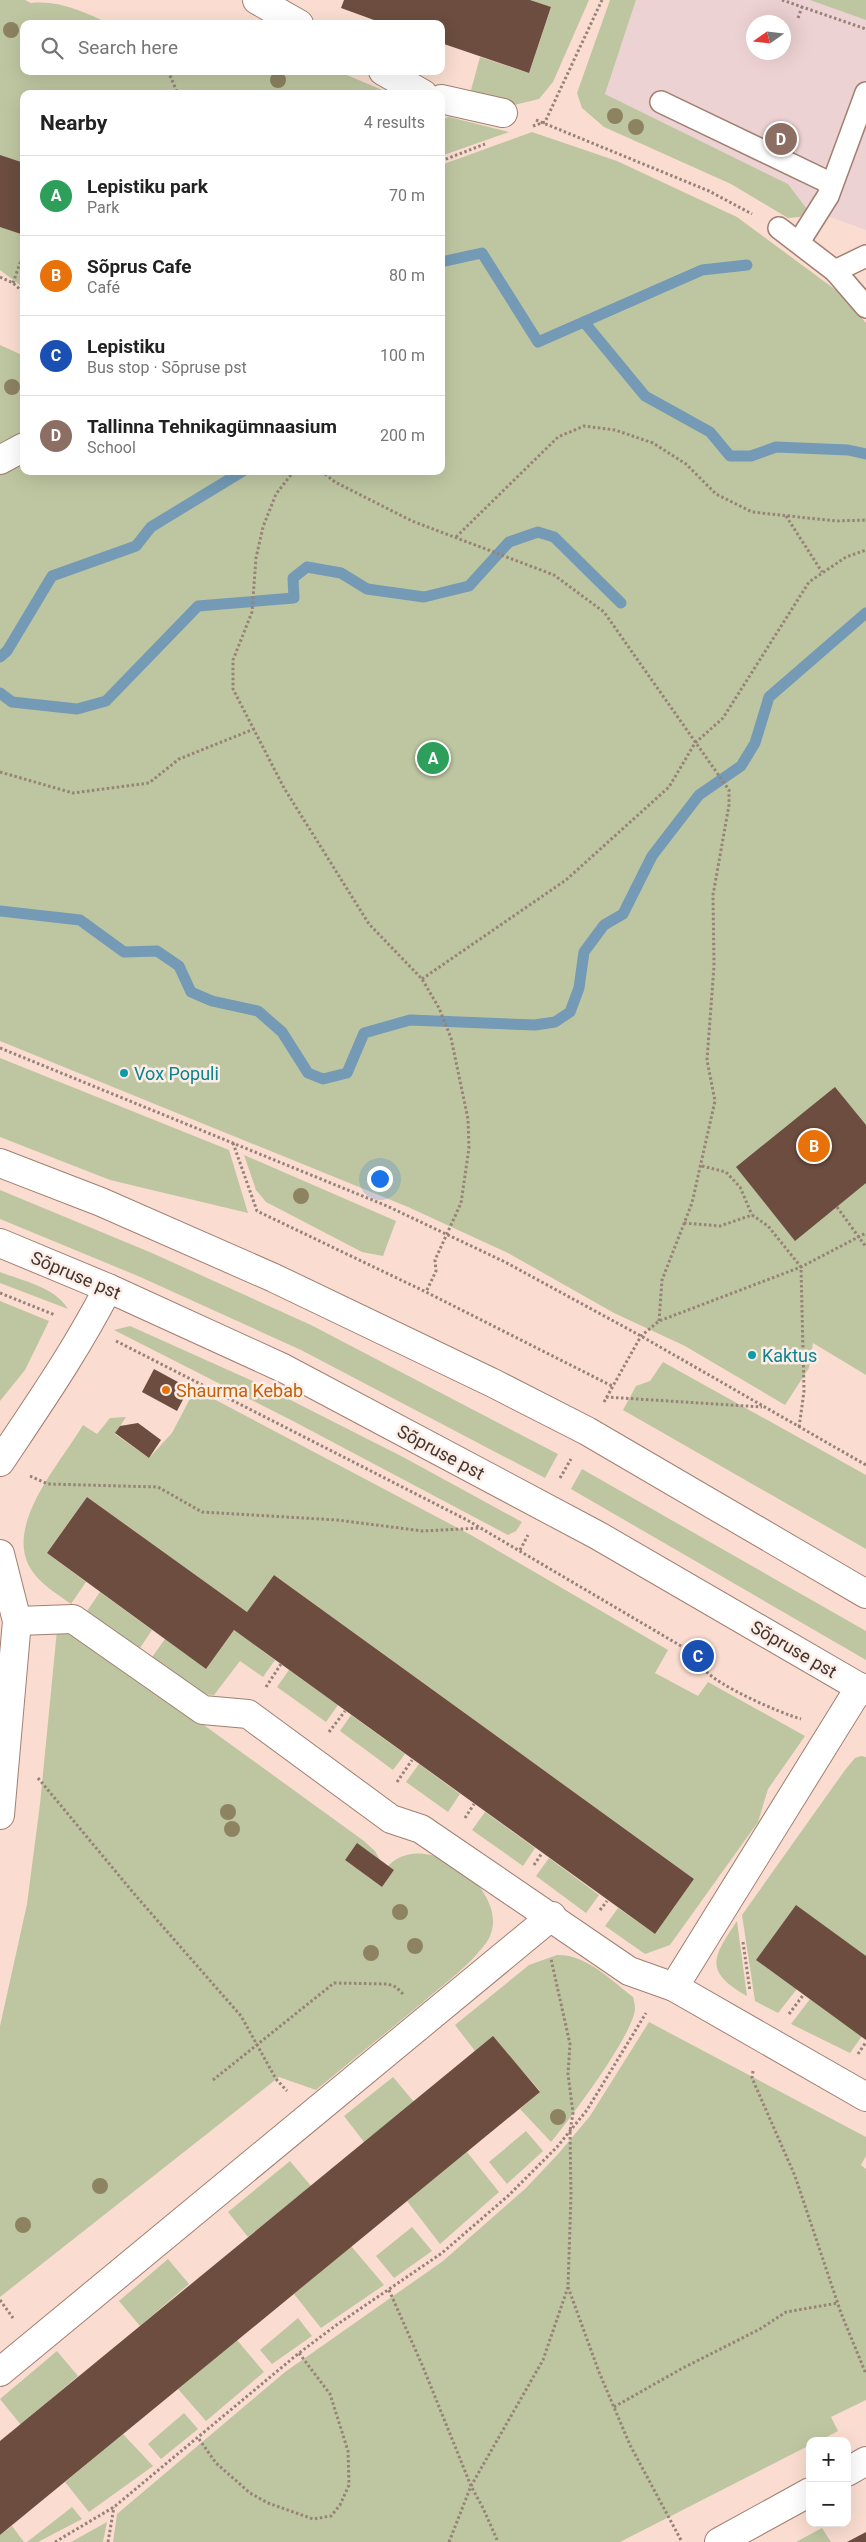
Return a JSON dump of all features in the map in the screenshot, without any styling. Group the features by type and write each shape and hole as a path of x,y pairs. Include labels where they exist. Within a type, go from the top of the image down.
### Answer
{"street":[{"path":"257,0 292,20"},
{"path":"391,75 417,90"},
{"path":"445,100 504,113"},
{"path":"0,460 20,449"},
{"path":"0,1163 101,1202 274,1278 491,1382 587,1431 863,1591"},
{"name":"Sõpruse pst","path":"0,1243 108,1288 283,1368 597,1535 863,1689"},
{"path":"0,1462 46,1394 94,1317 108,1288"},
{"path":"0,1554 18,1621 0,1815"},
{"path":"18,1621 73,1619 203,1710 248,1714 391,1819 421,1829 552,1916 629,1971 674,1987 866,2097"},
{"path":"674,1987 863,1689"},
{"path":"0,2372 552,1916"},
{"path":"851,2470 866,2462"},
{"path":"719,2542 806,2494"}],"lane":[{"path":"799,242 828,196 866,93"},
{"path":"661,102 832,184"},
{"path":"779,228 835,271 866,307"},
{"path":"835,271 864,255 866,256"}],"path":[{"path":"545,122 602,0"},
{"path":"782,0 866,29"},
{"path":"798,18 802,7"},
{"path":"170,75 176,90"},
{"path":"504,113 545,122 616,154 709,191 779,228"},
{"path":"13,283 20,263"},
{"path":"0,277 13,283 20,289"},
{"path":"456,538 558,437 584,426 615,430 653,443 686,464 716,494 752,512 836,521 866,520"},
{"path":"291,475 276,494 263,527 256,558 252,612 233,660 233,689 284,788 369,924 422,979 440,1008 452,1038 468,1119 469,1148 461,1203 435,1260 436,1270 426,1292"},
{"path":"326,475 335,482 412,521 554,575 604,612 729,790 729,805 713,895 714,966 707,1060 715,1101 702,1166 692,1203 662,1280 659,1321"},
{"path":"786,516 822,572"},
{"path":"422,979 566,880 669,787 695,743 723,718 809,582 846,556 866,550"},
{"path":"0,772 73,793 149,783 179,760 254,729"},
{"path":"0,1048 387,1206 505,1262 641,1336 866,1466"},
{"path":"233,1142 257,1211 426,1292 612,1386"},
{"path":"702,1166 726,1172 740,1187 752,1215 768,1226 801,1267 804,1392 799,1428"},
{"path":"837,1207 866,1247"},
{"path":"684,1223 720,1226 752,1215"},
{"path":"763,1407 605,1399 641,1336 659,1321 801,1267 866,1233"},
{"path":"0,1293 63,1318"},
{"path":"112,1339 481,1528 698,1656 704,1670 728,1685 776,1712 809,1722"},
{"path":"559,1481 571,1458"},
{"path":"24,1474 48,1484 158,1487 202,1512 337,1520 423,1532 481,1528"},
{"path":"520,1550 532,1529"},
{"path":"36,1775 136,1896 241,2016 276,2079 308,2116"},
{"path":"735,1889 755,2033 752,2078 795,2176 838,2303 866,2374"},
{"path":"449,2542 471,2486 543,2360 568,2287 571,2195 570,2131 573,2113 568,2074 570,2044 551,1960 552,1916"},
{"path":"213,2080 327,1986 341,1981 388,1984 396,1987 426,2019"},
{"path":"54,2542 114,2507 299,2353 442,2253 509,2196 557,2147 587,2110 620,2059 648,2008"},
{"path":"568,2287 630,2445 682,2542"},
{"path":"389,2290 423,2367 471,2486 498,2542"},
{"path":"614,2407 681,2369 760,2329 786,2312 838,2303"},
{"path":"198,2439 216,2463 250,2493 268,2503 313,2519 331,2516 340,2505 349,2485 348,2451 330,2394 299,2353"},
{"path":"108,2542 114,2507"}],"shaded area":[{"path":"636,0 866,0 866,230 807,209 788,184 605,94"}],"green space":[{"path":"0,0 52,3 81,11 101,20 20,20 20,75 347,75 382,90 20,90 20,285 0,270"},
{"path":"530,0 589,0 553,82 539,99 510,106 471,90 480,57 529,73 551,8"},
{"path":"610,0 636,0 605,94 788,184 807,209 800,217 788,218 731,184 604,127 582,108 577,93"},
{"path":"810,0 866,0 866,20"},
{"path":"449,117 509,132 445,155 445,118"},
{"path":"532,132 617,161 737,217 840,293 866,323 866,1375 813,1343 809,1368 785,1405 685,1346 614,1313 508,1253 408,1207 0,1041 0,475 20,463 20,475 445,475 445,164"},
{"path":"0,345 20,354 20,438 0,450"},
{"path":"0,1058 229,1150 248,1213 110,1180 0,1137"},
{"path":"244,1155 396,1221 383,1256 362,1252 266,1202 256,1190"},
{"path":"0,1190 152,1253 311,1325 558,1454 545,1478 301,1350 138,1276 0,1219"},
{"path":"0,1272 47,1290 62,1301 68,1309 0,1283"},
{"path":"0,1301 49,1321 25,1370 0,1401"},
{"path":"130,1326 255,1382 403,1457 522,1522 516,1531 508,1535 291,1420 114,1330"},
{"path":"663,1362 866,1475 866,1549 623,1410 636,1386 650,1381"},
{"path":"195,1389 471,1535 668,1650 655,1673 698,1696 708,1682 805,1736 768,1789 758,1822 670,1945 645,1954 605,1926 618,1908 655,1934 694,1879 274,1575 247,1612 87,1497 47,1553 86,1582 71,1604 37,1578 29,1566 24,1549 25,1530 30,1512 40,1492 83,1425 97,1434 110,1418 126,1417 115,1434 149,1458 172,1433"},
{"path":"582,1469 866,1631 866,1660 571,1489"},
{"path":"100,1592 152,1630 138,1651 85,1614"},
{"path":"57,1630 74,1631 364,1841 375,1851 380,1860 357,1844 345,1860 382,1887 394,1870 388,1866 405,1856 424,1854 444,1859 463,1870 479,1886 489,1903 493,1922 488,1940 466,1965 316,2090 279,2077 0,2297 0,2026 27,1904 40,1804"},
{"path":"234,1630 275,1660 263,1677 240,1661 214,1695 201,1694 150,1660 165,1639 206,1669"},
{"path":"289,1670 338,1705 326,1722 277,1687"},
{"path":"351,1715 405,1754 393,1770 340,1731"},
{"path":"866,1757 866,1956 797,1989 778,2013 755,2001 742,1915 845,1770 855,1758"},
{"path":"419,1764 460,1794 448,1812 406,1782"},
{"path":"485,1812 535,1848 523,1866 472,1830"},
{"path":"549,1858 599,1895 586,1913 536,1876"},
{"path":"737,1921 747,1996 724,1979 718,1971 716,1963 722,1944"},
{"path":"557,1955 578,1959 598,1969 633,1997 635,2009 632,2021 613,2056 551,2142 520,2109 540,2091 493,2037 475,2051 455,2025 529,1965"},
{"path":"810,1999 862,2036 850,2053 791,2024"},
{"path":"649,2022 866,2137 866,2156 861,2165 866,2169 866,2400 831,2417 838,2431 827,2437 806,2437 806,2447 620,2542 113,2542 117,2514 285,2372 443,2261 526,2188 590,2116"},
{"path":"393,2077 414,2102 364,2142 344,2116"},
{"path":"526,2131 543,2151 507,2184 489,2162"},
{"path":"467,2152 499,2192 440,2244 407,2201"},
{"path":"290,2161 311,2186 248,2237 228,2212"},
{"path":"412,2227 432,2251 394,2278 376,2256"},
{"path":"351,2246 384,2285 321,2328 294,2294"},
{"path":"168,2259 189,2284 140,2326 119,2301"},
{"path":"298,2318 312,2336 272,2364 260,2350"},
{"path":"237,2340 264,2372 206,2421 178,2389"},
{"path":"57,2351 78,2376 21,2425 0,2399"},
{"path":"184,2413 198,2429 161,2459 148,2444"},
{"path":"123,2434 153,2466 89,2512 65,2482"},
{"path":"72,2507 82,2519 38,2542 27,2542"},
{"path":"107,2522 103,2542 71,2542"},
{"path":"12,2526 24,2542 0,2542 0,2535"},
{"path":"822,2528 831,2542 796,2542"}],"building":[{"path":"344,0 530,0 551,7 529,73 445,44 445,20 374,20 341,8"},
{"path":"0,155 20,162 20,234 0,227"},
{"path":"835,1087 866,1125 866,1183 795,1241 736,1167"},
{"name":"Shaurma Kebab","path":"154,1369 189,1388 177,1411 142,1392"},
{"path":"138,1423 161,1440 149,1458 115,1433 120,1426"},
{"path":"87,1497 247,1612 274,1575 694,1879 655,1934 234,1630 206,1669 47,1553"},
{"path":"357,1843 394,1870 382,1887 345,1860"},
{"path":"796,1905 866,1956 866,2040 756,1960"},
{"path":"493,2036 540,2092 0,2535 0,2441"},
{"path":"866,2532 866,2542 847,2542"}],"waterway":[{"path":"445,261 482,253 538,342 702,270 747,265"},
{"path":"584,322 645,396 710,432 730,456 751,456 776,447 848,450 866,454"},
{"path":"0,657 7,651 52,576 136,546 151,527 236,475"},
{"path":"0,693 12,702 77,709 106,701 198,606 294,598 293,578 307,567 341,573 367,589 424,597 469,586 509,542 538,532 554,537 621,603"},
{"path":"0,911 80,920 124,952 157,951 179,966 191,992 212,1001 258,1011 282,1032 308,1073 323,1079 347,1073 364,1033 410,1020 535,1025 555,1022 570,1012 579,988 584,952 604,925 623,914 652,856 699,795 741,766 755,743 769,697 866,613"}],"place":[{"name":"Tallinna Tehnikagümnaasium","path":"781,139"},
{"name":"Lepistiku park","path":"433,758"},
{"name":"Vox Populi","path":"124,1073"},
{"name":"Sõprus Cafe","path":"814,1146"},
{"name":"Kaktus","path":"752,1355"},
{"name":"Shaurma Kebab","path":"166,1390"},
{"name":"Lepistiku","path":"698,1656"}]}
